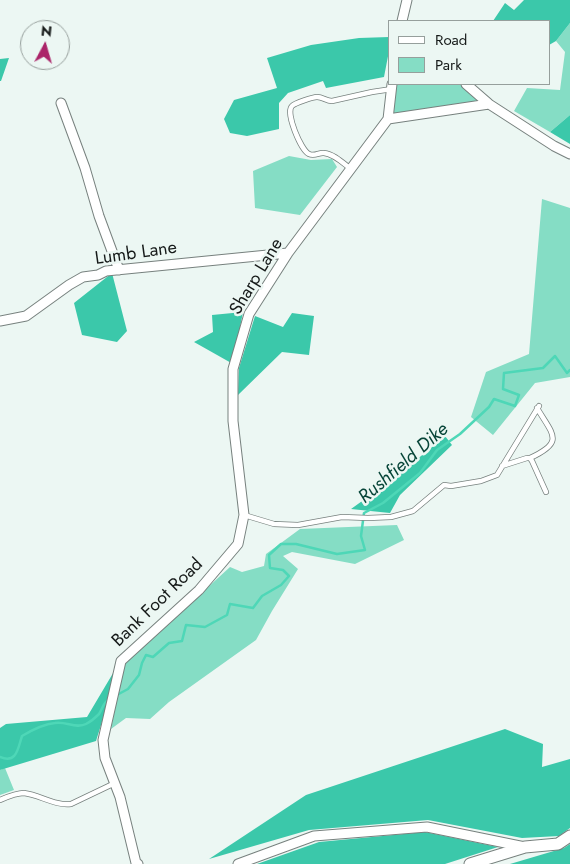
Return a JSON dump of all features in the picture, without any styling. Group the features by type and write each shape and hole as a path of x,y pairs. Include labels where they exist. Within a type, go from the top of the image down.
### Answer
{"street":[{"path":"402,20 407,0"},
{"path":"467,85 489,104 554,146 570,154"},
{"name":"Sharp Lane","path":"244,515 233,421 233,370 249,314 288,253 388,119 392,87"},
{"path":"61,103 86,168 99,216 119,270"},
{"path":"388,119 489,104"},
{"name":"Lumb Lane","path":"0,321 26,316 69,285 84,277 106,271 288,253"},
{"name":"Bank Foot Road","path":"138,864 120,797 105,758 103,740 121,661 199,590 238,544 244,515"},
{"path":"238,864 314,836 427,827 525,847"},
{"path":"470,864 525,847 558,844 570,836"}],"lane":[{"path":"350,169 329,154 313,155 305,151 294,126 290,109 293,105 317,97 332,101 392,87"},
{"path":"244,515 274,524 298,525 342,517 390,517 413,511 444,485 451,486 481,481 497,474 538,407 550,429 553,442 542,453 502,466"},
{"path":"530,458 546,492"},
{"path":"0,800 14,794 23,793 64,805 71,804 115,783"}],"green space":[{"path":"524,0 570,0 570,23 556,41 550,44 550,20 494,20 505,3 514,10"},
{"path":"570,23 570,115 550,132 514,111 527,88 560,90 565,52 556,41"},
{"path":"388,37 388,56 384,77 326,88 323,81 288,93 279,103 279,129 247,136 230,133 224,119 234,100 277,88 267,58 311,45 359,38"},
{"path":"9,58 1,81 0,81 0,59"},
{"path":"393,85 468,85 489,104 388,118"},
{"path":"570,115 570,144 550,132"},
{"path":"289,156 311,160 332,159 337,167 300,215 255,208 253,171"},
{"path":"542,199 570,208 570,377 535,383 493,435 471,417 486,372 529,354"},
{"path":"112,273 127,331 117,342 82,335 74,303"},
{"path":"243,312 233,364 194,342 213,332 212,315"},
{"path":"292,313 314,316 309,355 282,352 238,395 239,368 255,316 283,327"},
{"path":"445,436 452,445 400,495 390,513 351,509 397,476"},
{"path":"397,525 404,540 355,564 292,552 283,556 298,569 256,640 169,702 150,719 126,718 111,729 124,664 230,567 242,572 264,566 266,554 300,529"},
{"path":"122,658 96,741 0,770 0,728 6,724 87,717"},
{"path":"505,729 543,744 542,767 570,759 570,828 559,836 522,838 428,820 309,830 209,859 306,795"},
{"path":"5,768 14,790 0,795 0,770"},
{"path":"425,832 498,847 445,864 257,864 319,842"},
{"path":"570,844 570,864 510,864 564,848"}],"waterway":[{"name":"Rushfield Dike","path":"115,696 128,689 139,675 146,655 153,657 169,643 182,641 186,625 205,627 227,615 230,604 253,608 262,596 281,585 289,576 283,570 270,568 269,555 281,544 296,544 337,554 365,550 361,536 364,513 383,503 420,473 437,450 460,434 489,407 494,399 515,406 519,395 503,389 504,373 543,368 555,356 567,373 570,370"},
{"name":"Rushfield Dike","path":"0,757 6,759 13,757 18,750 22,736 42,726 59,723 78,726 86,724 99,714 104,703 110,699"}]}
